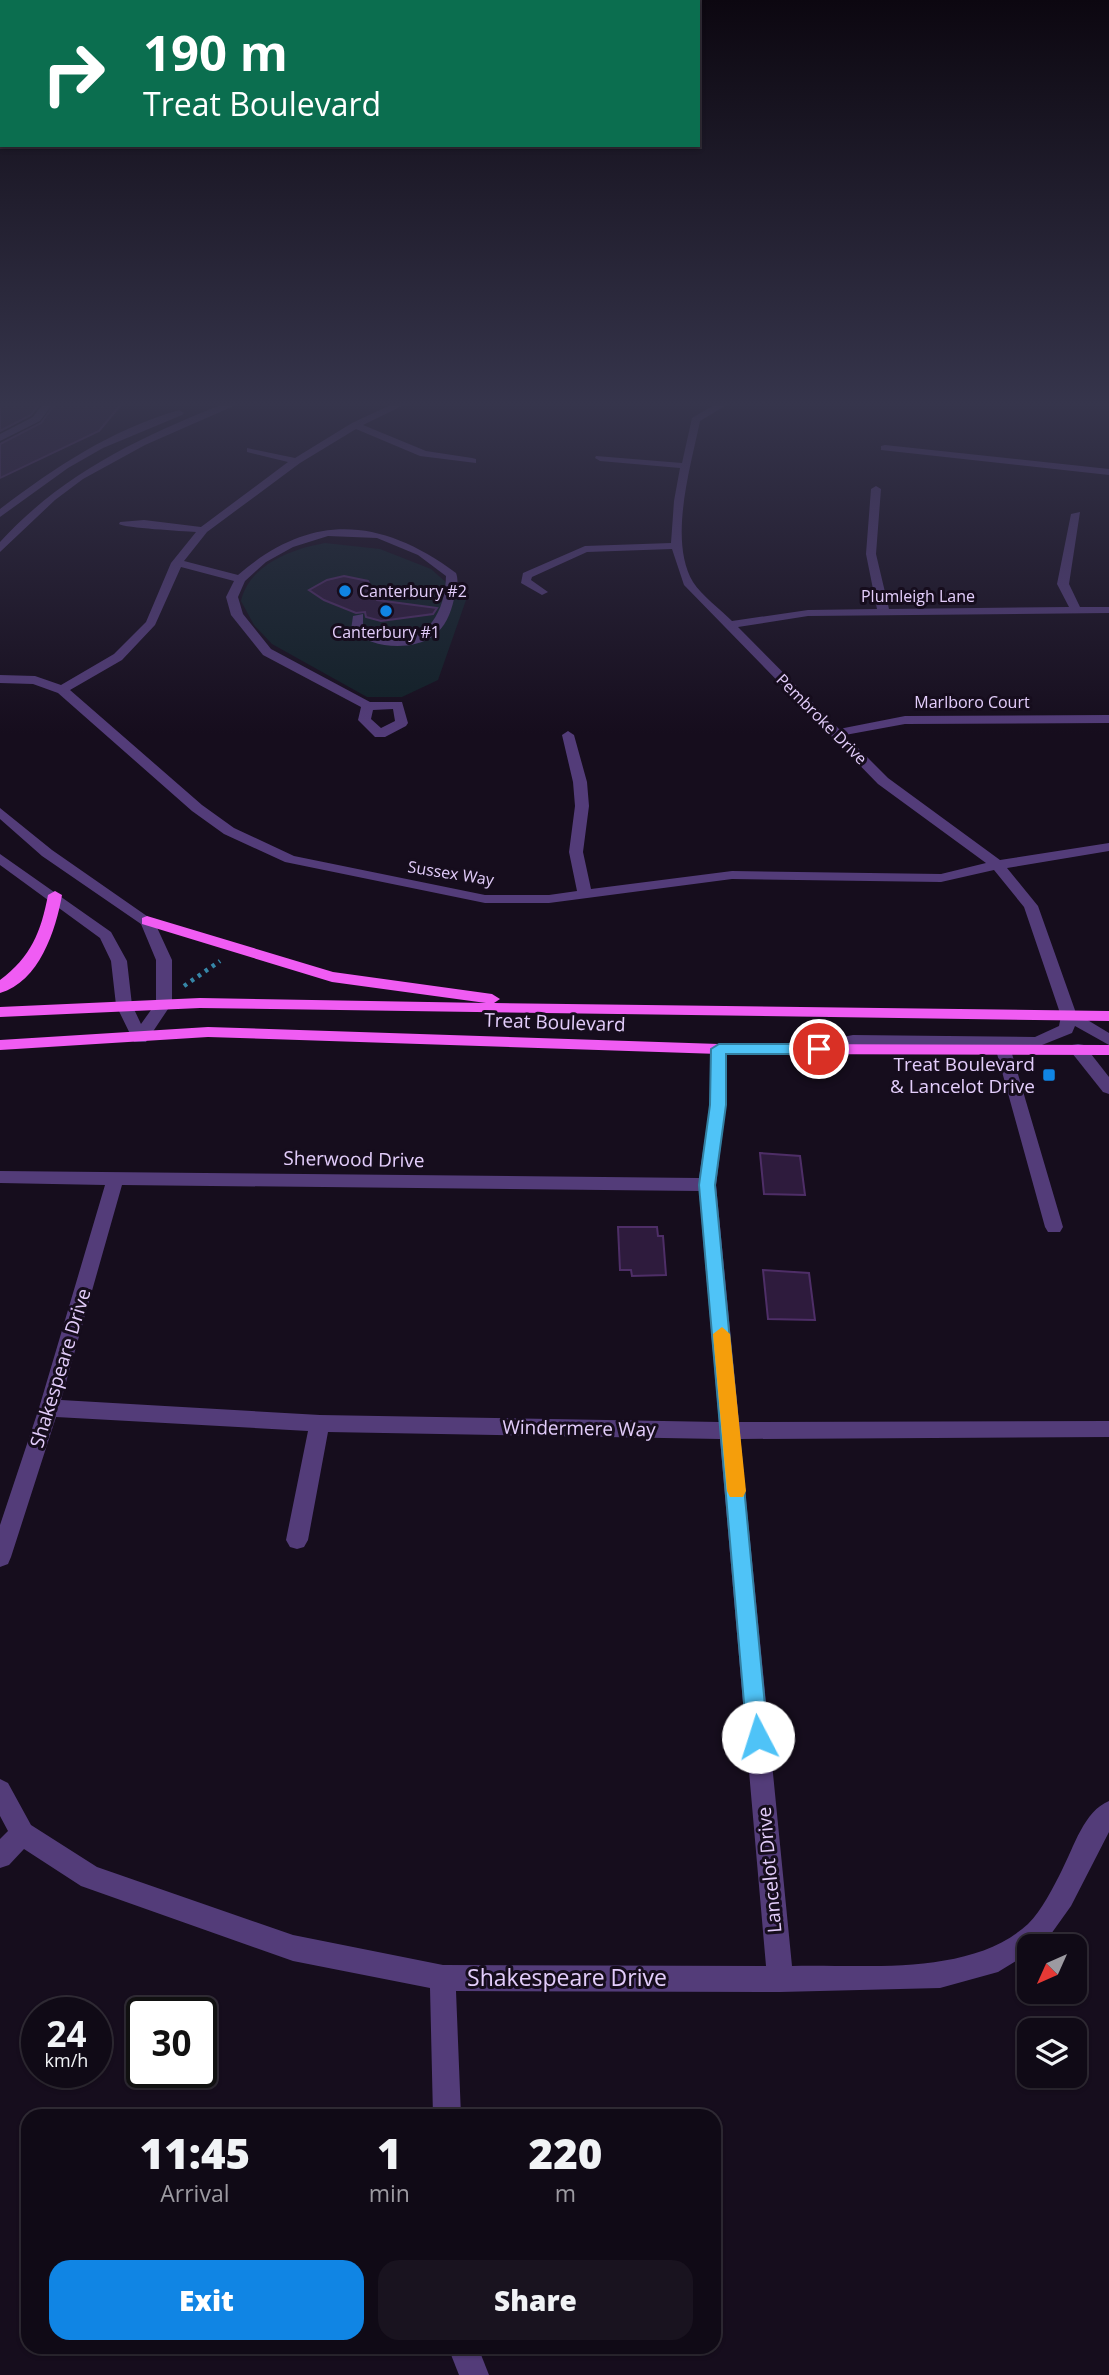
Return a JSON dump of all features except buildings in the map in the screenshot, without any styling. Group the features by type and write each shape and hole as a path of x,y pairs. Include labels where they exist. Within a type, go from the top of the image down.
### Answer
{"main road":[{"path":"0,988 38,955 55,895"},
{"path":"147,921 332,977 415,991 614,1012"},
{"name":"Treat Boulevard","path":"0,1012 164,1003 614,1012 1109,1016"},
{"name":"Treat Boulevard","path":"0,1045 208,1032 719,1049 1109,1050"}],"street":[{"path":"0,549 17,527 35,512"},
{"path":"62,690 118,657 151,623 177,563 203,530 227,512"},
{"name":"Pembroke Drive","path":"680,512 676,546 688,583 883,781 997,864 1031,906 1069,1016"},
{"path":"874,512 871,554 883,610"},
{"path":"1076,514 1063,584 1076,610"},
{"path":"124,524 144,523 203,530"},
{"path":"359,616 357,630 370,640 393,642 418,638 435,628 453,585 452,575 422,553 379,535 327,533 289,545 262,560 240,579 232,597 237,615 267,652 368,706"},
{"path":"542,593 525,581 527,575 585,549 676,546"},
{"path":"177,563 240,579"},
{"name":"Plumleigh Lane","path":"729,625 808,613 883,610 960,613 1109,610"},
{"name":"Sussex Way","path":"0,679 35,680 62,690 197,808 229,831 290,859 485,898 549,899 732,874 941,878 997,864 1109,847"},
{"name":"Marlboro Court","path":"837,733 905,720 1109,719"},
{"path":"568,735 582,806 576,852 585,895"},
{"path":"0,812 47,853 147,921 164,960 164,1003 140,1038 124,1005 119,961 106,935 55,895 0,858"},
{"path":"831,1049 838,1043 853,1040 1037,1042 1066,1029 1069,1016 1109,1040"},
{"name":"Lancelot Drive","path":"719,1049 718,1105 707,1185 780,1979"},
{"path":"1004,1049 1054,1227"},
{"path":"1078,1049 1109,1088"},
{"name":"Sherwood Drive","path":"0,1177 707,1185"},
{"name":"Shakespeare Drive","path":"0,1557 49,1408 116,1177"},
{"name":"Windermere Way","path":"49,1408 320,1423 731,1431 1109,1429"},
{"path":"297,1540 320,1423"},
{"path":"0,1791 22,1834 0,1856"},
{"name":"Shakespeare Drive","path":"22,1834 90,1877 293,1948 443,1978 780,1979 940,1975 998,1959 1037,1932 1062,1897 1095,1830 1109,1813"},
{"path":"443,1978 447,2109"},
{"path":"466,2354 474,2375"}],"path":[{"path":"182,987 224,958"}],"shaded area":[{"path":"325,543 380,549 431,569 466,600 438,680 402,697 367,697 272,644 254,625 241,601 253,578 262,568 286,554"}],"slow traffic":[{"path":"722,1334 736,1491"}],"place":[{"name":"Canterbury #2","path":"345,591"},
{"name":"Canterbury #1","path":"386,611"},
{"name":"Treat Boulevard & Lancelot Drive","path":"1049,1075"}],"route":[{"path":"758,1737 707,1185 718,1105 719,1049 819,1049"}]}
